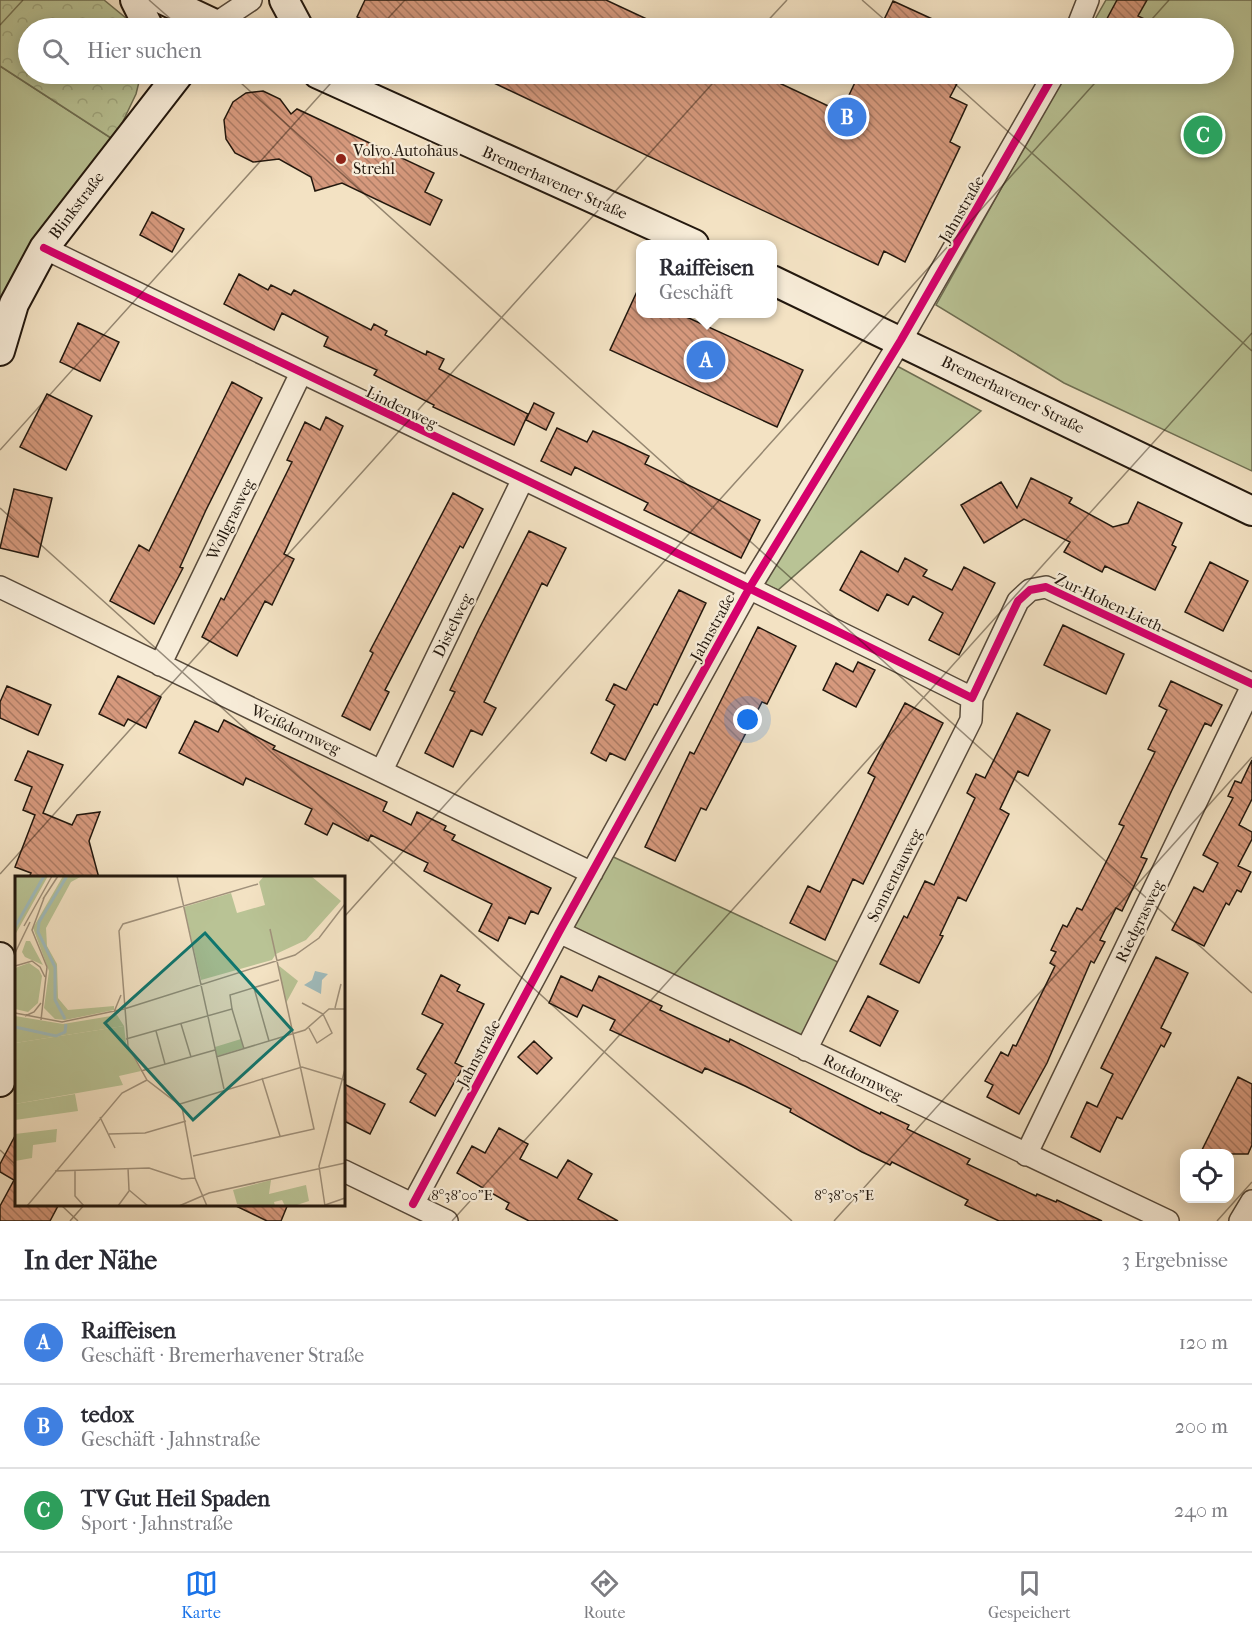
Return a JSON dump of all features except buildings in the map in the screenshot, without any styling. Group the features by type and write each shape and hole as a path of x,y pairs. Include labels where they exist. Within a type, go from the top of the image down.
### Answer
{"street":[{"path":"135,0 143,18"},
{"path":"164,0 214,18"},
{"path":"222,18 251,0"},
{"path":"284,0 294,18"},
{"path":"1081,18 1088,0"},
{"path":"151,108 154,84"},
{"name":"Blinkstraße","path":"0,351 14,304 44,248 171,84"},
{"name":"Bremerhavener Straße","path":"344,84 685,240"},
{"name":"Jahnstraße","path":"413,1204 559,932 750,587 901,340 1048,84"},
{"name":"Lindenweg","path":"44,248 522,481 750,587"},
{"name":"Bremerhavener Straße","path":"777,282 901,340 1252,511"},
{"name":"Wollgrasweg","path":"160,665 301,373"},
{"name":"Distelweg","path":"382,770 522,481"},
{"name":"Weißdornweg","path":"0,587 592,873"},
{"path":"750,587 972,698"},
{"name":"Zur Hohen Lieth","path":"972,698 1018,601 1030,590 1046,587 1252,685"},
{"name":"Riedgrasweg","path":"1026,1155 1252,685"},
{"name":"Sonnentauweg","path":"807,1050 971,720 972,698"},
{"name":"Rotdornweg","path":"559,932 1168,1221"},
{"path":"0,957 15,1035 0,1082"},
{"path":"345,1171 447,1221"},
{"path":"1240,1221 1252,1201"}],"green space":[{"path":"0,0 104,0 126,18 18,18 18,78 0,66"},
{"path":"1106,0 1252,0 1252,471 1064,383 936,305 1059,84 1234,84 1234,18 1096,18"},
{"path":"0,66 18,78 18,84 28,84 114,140 0,326"},
{"path":"28,84 138,84 114,140"},
{"path":"897,366 981,411 778,590 762,583"},
{"path":"607,854 838,962 803,1038 569,928"}],"cycle path":[{"path":"413,1204 559,932 750,587 901,340 1048,84"},
{"path":"44,248 624,527 972,698 1018,601 1030,590 1046,587 1252,684"}],"place":[{"name":"tedox","path":"847,117"},
{"name":"TV Gut Heil Spaden","path":"1203,135"},
{"name":"Volvo Autohaus Strehl","path":"341,159"},
{"name":"Raiffeisen","path":"706,360"}]}
